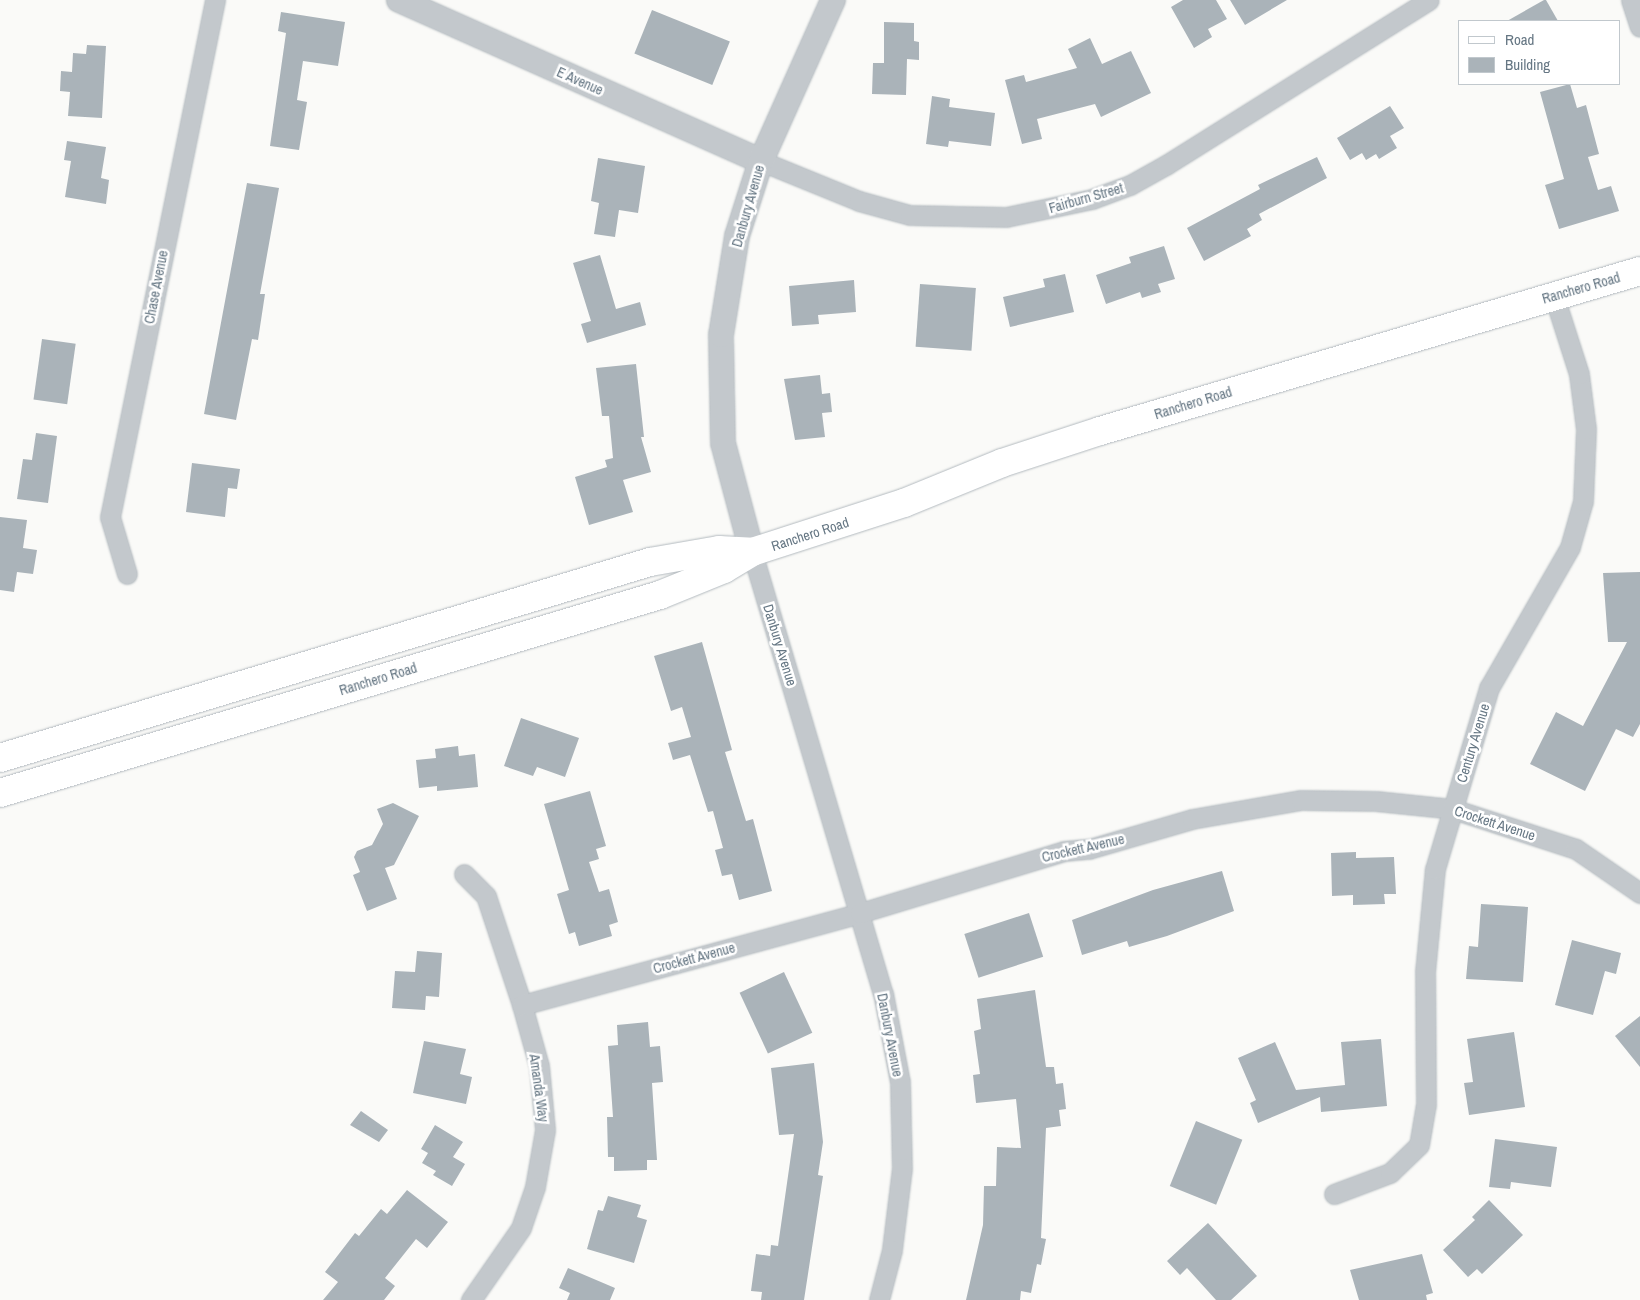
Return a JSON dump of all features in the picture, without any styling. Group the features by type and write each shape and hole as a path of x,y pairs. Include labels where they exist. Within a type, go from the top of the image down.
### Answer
{"main road":[{"name":"Ranchero Road","path":"0,793 660,595 724,569 752,552 904,503 1002,463 1100,431 1640,271"},
{"name":"Ranchero Road","path":"0,758 650,562 719,550 752,552"}],"street":[{"name":"Chase Avenue","path":"127,574 110,516 215,0"},
{"name":"E Avenue","path":"399,0 761,161"},
{"name":"Danbury Avenue","path":"833,0 761,161 737,236 720,336 723,443 752,552 860,913 882,993 900,1082 902,1168 892,1250 880,1300"},
{"name":"Fairburn Street","path":"761,161 859,201 910,215 1006,217 1092,199 1130,185 1166,165 1428,0"},
{"path":"1631,0 1640,27"},
{"name":"Century Avenue","path":"1334,1194 1390,1173 1419,1144 1426,1104 1426,962 1435,869 1489,688 1570,547 1583,501 1586,429 1578,374 1554,296"},
{"name":"Crockett Avenue","path":"522,1005 860,913 1064,851 1089,849 1192,819 1292,802 1339,799 1453,809 1576,849 1640,894"},
{"name":"Amanda Way","path":"464,874 486,896 522,1005 539,1066 545,1130 535,1187 521,1228 471,1300"}],"building":[{"path":"1183,0 1216,0 1227,19 1208,29 1212,37 1194,48 1171,7"},
{"path":"1230,0 1287,0 1245,25"},
{"path":"1546,0 1557,20 1509,20"},
{"path":"652,10 730,41 712,85 634,54"},
{"path":"281,12 345,22 338,66 303,61 297,100 307,102 299,150 270,146 286,33 278,31"},
{"path":"884,22 914,23 914,41 919,42 919,60 907,59 906,95 872,94 873,63 884,63"},
{"path":"1090,38 1102,64 1131,51 1151,93 1101,117 1095,104 1037,119 1042,139 1022,144 1005,80 1024,75 1026,82 1077,68 1068,49"},
{"path":"87,45 106,46 102,118 68,116 70,92 60,91 61,71 72,72 73,53 86,54"},
{"path":"1570,85 1577,108 1586,105 1599,154 1588,157 1598,190 1611,186 1619,211 1559,229 1545,185 1564,179 1540,92"},
{"path":"932,96 950,99 949,107 995,113 991,146 949,141 948,147 926,144"},
{"path":"1390,106 1404,128 1390,136 1397,148 1379,159 1376,154 1366,160 1362,153 1350,160 1337,138"},
{"path":"67,141 106,147 101,178 109,180 106,204 65,197 71,161 64,160"},
{"path":"1317,157 1327,178 1259,214 1262,220 1247,229 1251,236 1204,261 1187,228 1260,189 1258,185"},
{"path":"598,158 645,166 638,213 619,210 615,237 594,234 599,203 591,201"},
{"path":"247,183 279,188 260,294 265,294 258,340 252,339 236,420 204,414"},
{"path":"1164,246 1175,279 1158,284 1161,292 1142,298 1140,292 1106,304 1096,275 1131,263 1129,257"},
{"path":"600,255 616,309 640,302 646,325 587,343 581,324 591,321 573,263"},
{"path":"1065,274 1074,312 1010,327 1003,297 1045,287 1043,279"},
{"path":"854,280 856,312 818,315 819,324 792,326 789,286"},
{"path":"920,284 976,288 971,351 916,347"},
{"path":"42,339 76,344 67,404 34,399"},
{"path":"636,364 644,437 641,437 651,472 623,480 633,512 589,525 575,477 607,467 605,460 613,458 609,416 602,416 596,368"},
{"path":"820,375 822,394 830,393 832,412 822,413 825,437 795,440 784,379"},
{"path":"36,433 57,436 48,503 17,499 23,459 32,460"},
{"path":"192,463 240,469 237,489 228,488 225,517 186,512"},
{"path":"0,517 27,520 23,548 37,550 33,574 17,572 14,592 0,590"},
{"path":"1640,572 1640,724 1633,737 1616,729 1585,791 1530,764 1556,712 1583,726 1627,642 1608,642 1603,573"},
{"path":"702,642 732,750 725,752 746,821 753,819 772,891 739,900 732,874 722,876 715,850 723,848 713,811 708,812 690,755 673,760 668,743 691,737 682,707 671,711 654,656"},
{"path":"521,718 579,738 565,777 537,767 533,776 504,766"},
{"path":"458,746 459,756 475,754 478,787 437,791 437,786 419,788 416,760 436,758 435,749"},
{"path":"590,791 606,846 596,849 599,859 589,862 599,892 609,889 618,922 609,925 612,936 579,946 575,932 569,934 557,894 569,890 544,804"},
{"path":"393,803 419,816 394,865 385,868 397,899 367,911 353,875 360,872 354,857 357,851 372,845 383,824 377,809"},
{"path":"1356,852 1356,858 1394,857 1396,894 1384,894 1385,904 1353,905 1353,895 1332,896 1331,853"},
{"path":"1222,871 1234,911 1167,936 1129,947 1127,941 1082,955 1072,920 1153,890"},
{"path":"1481,904 1528,907 1523,982 1466,979 1469,946 1478,947"},
{"path":"1029,913 1043,957 979,978 964,934"},
{"path":"1572,940 1621,953 1616,974 1605,971 1593,1015 1555,1005"},
{"path":"417,951 442,953 439,997 426,996 425,1010 392,1008 395,971 415,972"},
{"path":"784,972 812,1033 768,1053 740,993"},
{"path":"1035,990 1046,1067 1054,1067 1056,1084 1063,1083 1066,1109 1059,1110 1061,1126 1046,1128 1041,1238 1046,1239 1041,1265 1037,1264 1031,1293 1021,1291 1020,1300 966,1300 983,1225 984,1186 996,1186 997,1147 1021,1148 1016,1099 976,1103 973,1075 980,1074 974,1031 981,1029 977,999"},
{"path":"1640,1016 1640,1067 1615,1036"},
{"path":"648,1022 650,1047 660,1046 663,1082 652,1083 657,1160 647,1160 647,1170 614,1171 614,1157 608,1157 607,1117 613,1117 608,1046 618,1045 617,1025"},
{"path":"1514,1032 1525,1107 1469,1115 1464,1083 1473,1082 1467,1039"},
{"path":"1381,1039 1387,1106 1321,1112 1320,1097 1258,1123 1250,1103 1256,1100 1238,1058 1275,1042 1296,1090 1345,1085 1341,1042"},
{"path":"424,1041 466,1049 460,1074 472,1077 466,1104 413,1093"},
{"path":"814,1063 823,1142 818,1175 823,1176 804,1300 761,1300 762,1292 751,1291 756,1254 770,1256 771,1245 778,1246 794,1134 779,1135 771,1068"},
{"path":"361,1111 388,1130 379,1142 350,1125"},
{"path":"1196,1121 1242,1140 1216,1205 1170,1186"},
{"path":"435,1125 463,1142 453,1157 465,1164 452,1186 433,1175 436,1171 422,1163 428,1153 421,1149"},
{"path":"1495,1139 1557,1147 1551,1187 1511,1182 1510,1189 1489,1187"},
{"path":"407,1190 448,1222 427,1248 416,1239 385,1278 395,1286 384,1300 323,1300 338,1282 325,1272 355,1233 359,1236 381,1209 387,1214"},
{"path":"608,1196 641,1205 637,1217 647,1220 634,1263 587,1249 598,1210 603,1211"},
{"path":"1489,1200 1523,1235 1482,1274 1477,1269 1468,1277 1443,1250 1475,1220 1472,1217"},
{"path":"1208,1223 1257,1276 1231,1300 1216,1300 1187,1268 1180,1275 1167,1261"},
{"path":"1422,1254 1433,1293 1426,1295 1427,1300 1359,1300 1350,1270"},
{"path":"568,1268 615,1288 610,1300 567,1300 570,1293 559,1288"}]}
